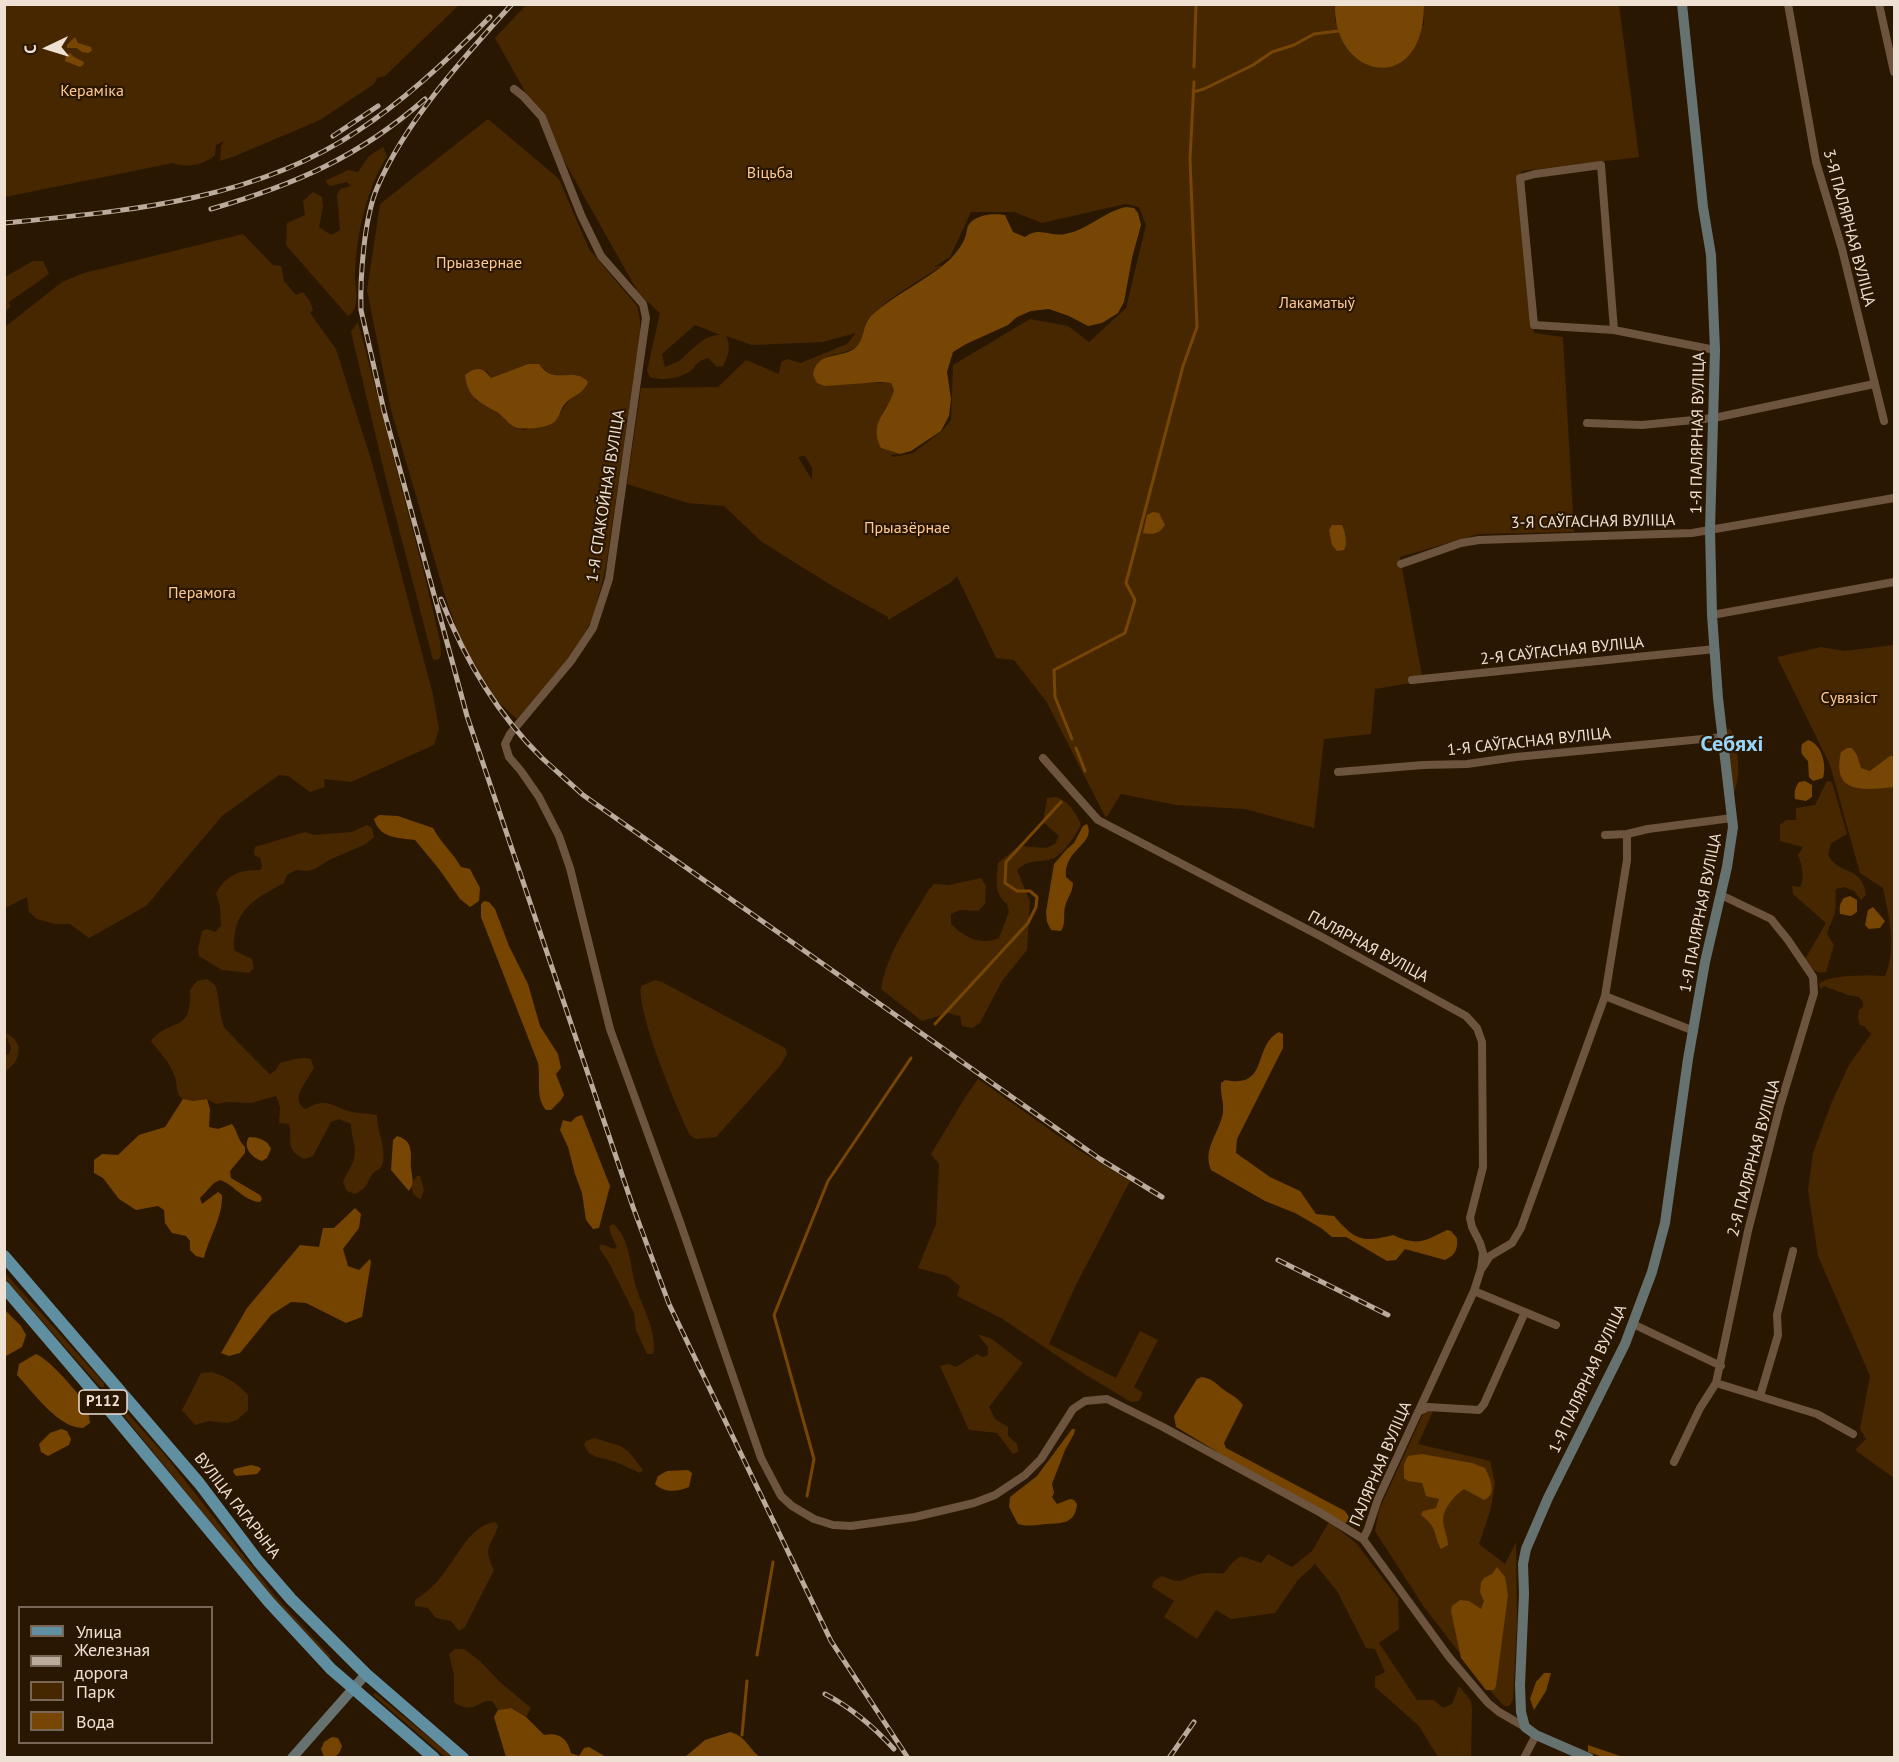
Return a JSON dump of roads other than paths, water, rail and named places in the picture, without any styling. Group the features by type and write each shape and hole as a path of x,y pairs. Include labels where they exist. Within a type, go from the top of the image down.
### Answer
{"main road":[{"name":"ВУЛІЦА ГАГАРЫНА","path":"4,1256 199,1483 258,1561 291,1599 366,1674 463,1758"},
{"name":"Р112","path":"4,1287 94,1391 269,1602 324,1662 434,1758"},
{"path":"94,1391 99,1393 108,1390 109,1377"},
{"path":"111,1412 114,1400 120,1397 127,1399"}],"street":[{"name":"1-Я ПАЛЯРНАЯ ВУЛІЦА","path":"1525,1727 1521,1712 1520,1685 1523,1564 1526,1549 1548,1498 1613,1369 1652,1272 1665,1223 1705,962 1732,838 1712,615 1710,530 1715,350 1711,255 1702,207 1682,4"},
{"name":"3-Я ПАЛЯРНАЯ ВУЛІЦА","path":"1788,4 1816,162 1842,249 1884,421"},
{"path":"1879,4 1894,72"},
{"name":"1-Я СПАКОЙНАЯ ВУЛІЦА","path":"514,89 524,96 542,117 581,215 601,256 643,304 646,318 609,579 593,628 571,661 510,734 505,744 509,757 539,797 559,836 570,868 610,1029 680,1222 761,1458 781,1496 792,1506 814,1519 832,1525 851,1526 915,1517 974,1503 995,1495 1025,1475 1041,1459 1073,1409 1085,1401 1107,1399 1163,1427 1363,1539"},
{"path":"1614,330 1601,165 1520,178 1534,325 1614,330 1715,350"},
{"path":"1587,423 1642,425 1713,418 1874,384"},
{"name":"3-Я САЎГАСНАЯ ВУЛІЦА","path":"1401,564 1461,543 1494,538 1692,533 1894,498"},
{"path":"1712,615 1894,582"},
{"name":"2-Я САЎГАСНАЯ ВУЛІЦА","path":"1412,680 1715,649"},
{"name":"1-Я САЎГАСНАЯ ВУЛІЦА","path":"1338,772 1467,764 1516,757 1722,737"},
{"name":"ПАЛЯРНАЯ ВУЛІЦА","path":"1043,758 1098,820 1322,937 1472,1021 1478,1028 1482,1042 1484,1167 1470,1218 1483,1254 1481,1269 1474,1291 1378,1500 1363,1539 1449,1657 1491,1706 1525,1727"},
{"path":"1605,835 1627,834 1732,818"},
{"name":"ПАЛЯРНАЯ ВУЛІЦА","path":"1481,1269 1490,1256 1512,1243 1521,1228 1605,996 1627,860 1627,834"},
{"name":"2-Я ПАЛЯРНАЯ ВУЛІЦА","path":"1674,1462 1700,1408 1716,1383 1748,1231 1780,1106 1814,993 1813,977 1771,919 1721,895"},
{"path":"1605,996 1694,1031"},
{"path":"1761,1396 1778,1335 1777,1315 1793,1251"},
{"path":"1474,1291 1556,1325"},
{"path":"1418,1412 1428,1407 1479,1410 1484,1404 1526,1312"},
{"path":"1633,1324 1721,1366"},
{"path":"1716,1383 1817,1414 1853,1434"},
{"path":"292,1758 366,1674"},
{"path":"1525,1727 1536,1735 1589,1758"},
{"path":"1524,1758 1536,1735"}],"water":[{"path":"1335,5 1424,5 1420,34 1410,54 1395,65 1379,68 1362,62 1348,50 1338,30"},
{"path":"75,37 78,43 91,47 92,51 88,53 77,48 67,48"},
{"path":"70,53 84,62 83,65 80,67 65,61 66,54"},
{"path":"1126,207 1134,208 1141,225 1124,302 1118,313 1102,323 1088,326 1049,309 1031,311 953,352 947,372 951,399 949,416 941,431 911,451 900,454 881,448 878,439 878,424 894,390 891,383 825,386 817,383 813,375 820,361 851,351 856,347 872,315 929,276 957,252 973,220 992,214 1005,215 1013,232 1025,237 1035,232 1059,235 1081,229"},
{"path":"528,364 539,364 550,374 580,376 588,382 583,390 565,404 553,423 527,429 516,428 497,412 474,398 468,388 465,375 479,369 491,378"},
{"path":"1153,512 1159,513 1165,525 1156,533 1143,533 1147,515"},
{"path":"1332,525 1342,525 1346,541 1344,550 1337,551 1332,545 1329,530"},
{"path":"1808,740 1817,746 1824,761 1823,778 1813,781 1809,777 1808,761 1801,752 1802,744"},
{"path":"1852,748 1857,755 1861,768 1870,771 1890,756 1894,756 1894,787 1861,789 1845,783 1839,766 1841,752"},
{"path":"1805,781 1812,785 1812,797 1806,801 1795,799 1795,790 1799,782"},
{"path":"1850,896 1857,900 1857,912 1851,916 1840,914 1844,898"},
{"path":"1873,907 1885,921 1880,928 1869,929 1865,925 1868,910"},
{"path":"397,1136 407,1141 410,1149 413,1180 409,1191 391,1170 393,1140"},
{"path":"249,1137 259,1138 268,1143 271,1149 267,1158 262,1161 252,1155 247,1148"},
{"path":"730,1732 744,1739 760,1757 685,1757 705,1740"}],"waterway":[{"path":"1194,67 1196,4"},
{"path":"1193,92 1204,89 1253,65 1272,52 1294,45 1314,34 1338,31"},
{"path":"1072,739 1055,697 1054,670 1125,633 1135,600 1126,583 1183,366 1197,327 1190,159 1194,82"},
{"path":"1076,748 1085,771"},
{"path":"935,1024 1028,923 1036,907 1037,897 1030,891 1017,891 1005,883 1006,862 1061,802"},
{"path":"807,1496 814,1459 774,1315 828,1181 911,1058"},
{"path":"757,1655 773,1562"},
{"path":"742,1735 747,1681"}],"railway":[{"path":"512,4 474,46 419,115 389,163 377,188 369,216 362,265 361,310 384,411 467,716 633,1207 669,1304 831,1641 908,1758"},
{"path":"4,223 97,213 188,199 277,173 319,154 394,105 459,48 490,17"},
{"path":"211,209 270,190 324,167 375,137 425,99"},
{"path":"333,136 378,106"},
{"path":"441,599 471,663 496,703 525,741 583,795 1100,1159 1162,1197"},
{"path":"1278,1260 1388,1315"},
{"path":"825,1694 862,1718 894,1749"},
{"path":"1169,1758 1194,1722"}],"district":[{"name":"Себяхі","path":"1732,745"}],"park label":[{"name":"Кераміка","path":"92,91"},
{"name":"Віцьба","path":"770,173"},
{"name":"Прыазернае","path":"479,263"},
{"name":"Лакаматыў","path":"1317,303"},
{"name":"Прыазёрнае","path":"907,528"},
{"name":"Перамога","path":"202,593"},
{"name":"Сувязіст","path":"1849,698"}]}
